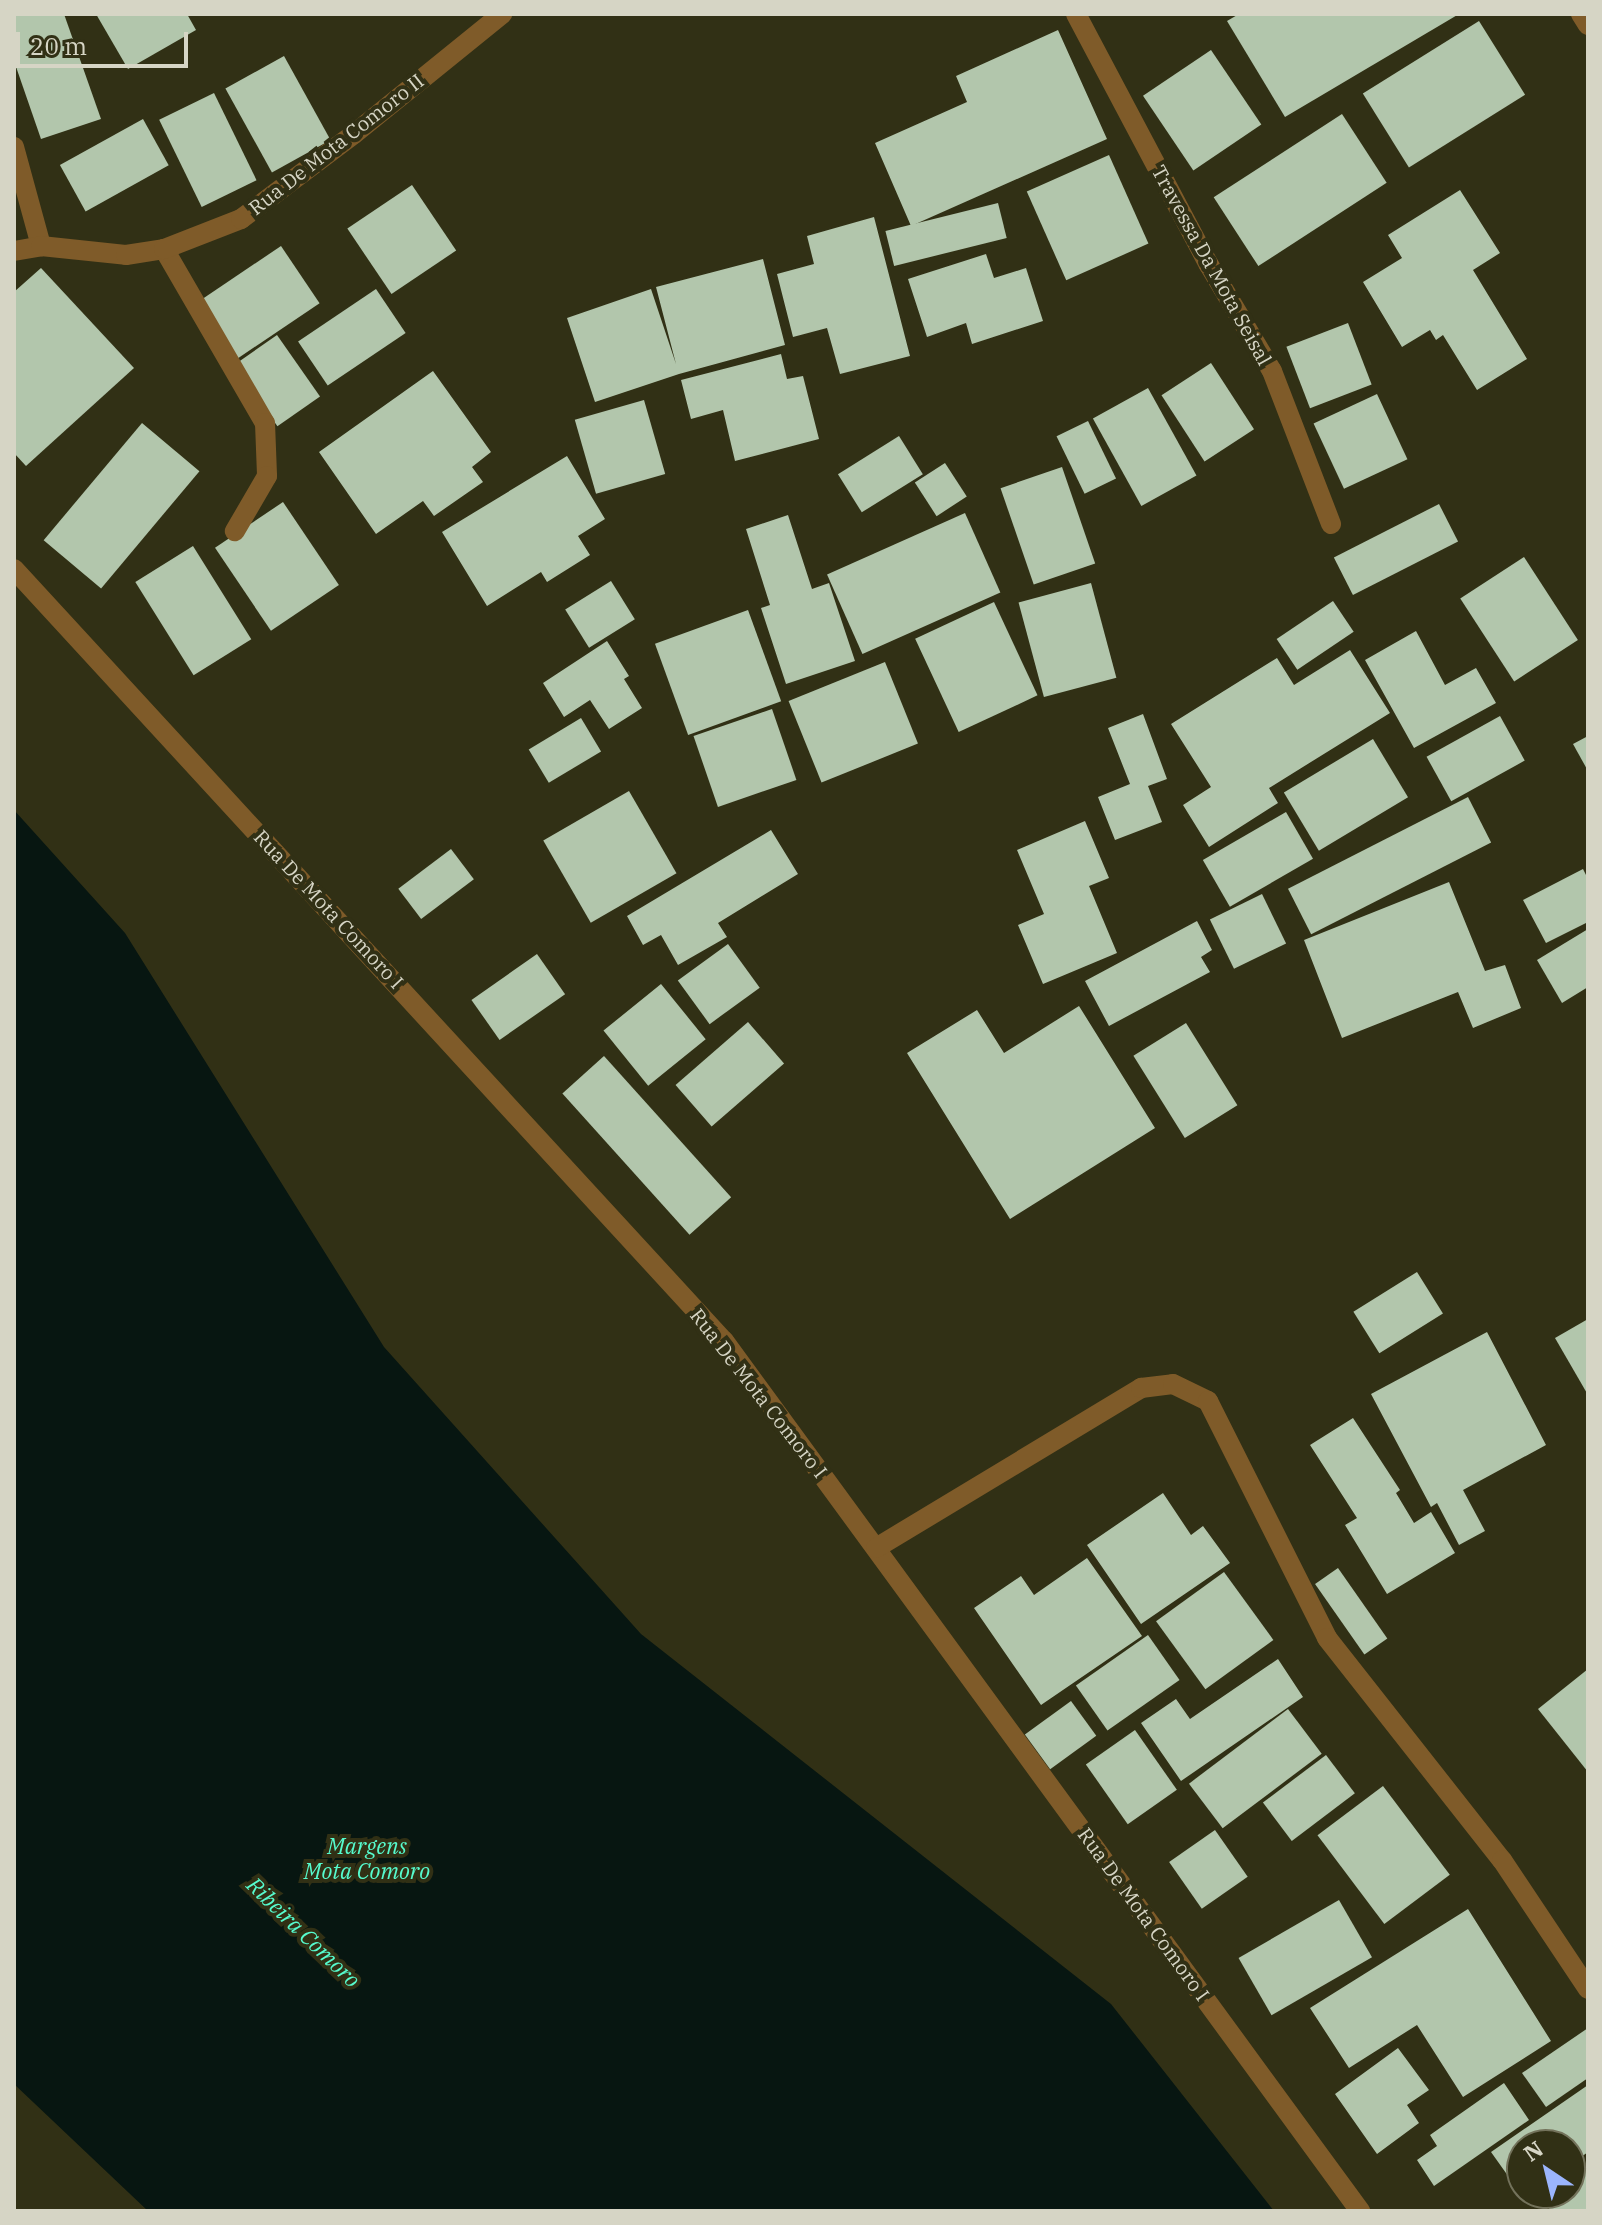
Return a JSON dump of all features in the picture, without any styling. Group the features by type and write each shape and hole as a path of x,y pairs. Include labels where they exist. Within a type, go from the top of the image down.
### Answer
{"street":[{"name":"Rua De Mota Comoro II","path":"14,251 41,246 126,255 164,249 241,219 354,134 502,14"},
{"name":"Travessa Da Mota Seisal","path":"1076,14 1209,265 1272,371 1331,524"},
{"path":"1581,14 1588,25"},
{"path":"14,147 41,246"},
{"path":"164,249 265,423 267,476 235,531"},
{"name":"Rua De Mota Comoro I","path":"14,569 724,1341 1360,2211"},
{"path":"876,1548 1141,1388 1173,1384 1208,1401 1327,1638 1502,1860 1588,1989"}],"water":[{"name":"Margens Mota Comoro","path":"14,810 125,933 384,1347 641,1634 1111,2004 1274,2211 148,2211 14,2084"}],"building":[{"path":"14,14 64,14 101,119 41,139 14,61"},
{"path":"96,14 187,14 196,30 128,69"},
{"path":"1239,14 1459,14 1285,117 1227,21"},
{"path":"1479,21 1525,95 1409,167 1363,94"},
{"path":"1058,30 1107,139 911,226 875,143 967,102 956,76"},
{"path":"1211,50 1261,125 1193,170 1143,96"},
{"path":"284,56 331,140 272,172 225,88"},
{"path":"214,93 257,180 202,207 159,120"},
{"path":"1342,114 1387,183 1258,266 1214,197"},
{"path":"143,119 169,165 86,211 60,165"},
{"path":"1109,155 1148,244 1066,280 1027,192"},
{"path":"412,185 456,250 392,294 347,229"},
{"path":"1460,190 1500,253 1473,270 1527,359 1477,390 1443,335 1436,340 1430,330 1402,347 1363,282 1402,258 1388,235"},
{"path":"998,203 1007,238 894,266 885,231"},
{"path":"874,217 910,356 840,374 827,328 793,337 777,274 814,264 807,236"},
{"path":"281,246 320,303 235,360 196,303"},
{"path":"986,254 994,278 1026,268 1043,321 972,344 966,323 927,337 908,279"},
{"path":"763,259 785,345 679,374 595,402 567,318 651,289 676,364 656,287"},
{"path":"41,268 134,368 26,466 14,453 14,292"},
{"path":"376,289 406,333 328,386 298,342"},
{"path":"1348,323 1372,385 1310,408 1286,347"},
{"path":"277,335 320,396 277,426 234,365"},
{"path":"781,354 787,379 803,376 819,439 735,461 723,410 691,419 681,380"},
{"path":"1211,363 1254,429 1205,461 1162,395"},
{"path":"433,371 491,452 472,467 483,482 434,516 423,501 376,534 319,452"},
{"path":"1148,388 1196,475 1141,506 1093,419"},
{"path":"1377,394 1407,459 1344,489 1314,424"},
{"path":"644,400 665,474 596,494 575,420"},
{"path":"1088,421 1116,479 1085,494 1057,436"},
{"path":"142,423 199,471 101,588 44,540"},
{"path":"899,436 923,474 862,512 838,474"},
{"path":"567,456 605,519 578,536 590,555 547,582 541,572 487,606 442,532"},
{"path":"945,463 967,497 937,516 915,483"},
{"path":"1062,467 1095,563 1034,585 1001,488"},
{"path":"283,502 339,585 271,631 215,548"},
{"path":"1439,504 1458,541 1353,595 1334,558"},
{"path":"965,513 1000,592 862,654 827,574"},
{"path":"788,515 812,589 829,583 855,661 786,684 761,608 770,605 746,529"},
{"path":"193,546 251,639 194,675 135,582"},
{"path":"1524,557 1578,640 1514,681 1460,598"},
{"path":"611,581 635,619 589,648 565,610"},
{"path":"1091,583 1116,678 1044,697 1019,602"},
{"path":"1333,601 1354,632 1297,670 1277,639"},
{"path":"994,602 1038,695 959,732 915,639"},
{"path":"748,610 781,701 688,735 655,644"},
{"path":"1416,631 1445,685 1476,668 1496,703 1414,748 1365,660"},
{"path":"607,641 629,676 624,679 642,708 609,729 590,700 564,717 543,683"},
{"path":"1350,650 1390,713 1269,788 1278,803 1209,847 1183,805 1211,787 1171,724 1277,658 1294,685"},
{"path":"885,662 918,744 822,783 789,701"},
{"path":"772,709 796,780 718,807 694,736"},
{"path":"1143,714 1167,779 1148,786 1162,822 1115,840 1098,797 1130,784 1108,728"},
{"path":"1500,716 1525,761 1451,801 1427,757"},
{"path":"581,718 601,751 549,783 529,749"},
{"path":"1588,736 1588,771 1573,744"},
{"path":"1373,739 1408,797 1319,851 1284,793"},
{"path":"629,791 676,873 591,923 543,840"},
{"path":"1468,797 1491,842 1311,934 1288,889"},
{"path":"1286,812 1313,859 1230,907 1203,860"},
{"path":"1085,821 1109,878 1089,886 1117,953 1043,984 1018,925 1044,914 1017,850"},
{"path":"771,830 798,874 718,923 727,937 678,965 661,935 643,945 627,916"},
{"path":"451,849 474,879 421,919 398,889"},
{"path":"1583,869 1588,879 1588,922 1546,943 1523,900"},
{"path":"1449,882 1485,971 1505,965 1521,1008 1473,1028 1458,992 1342,1038 1304,940"},
{"path":"1262,894 1286,943 1234,969 1210,919"},
{"path":"1197,921 1212,950 1201,957 1210,972 1109,1026 1085,981"},
{"path":"1588,929 1588,987 1562,1003 1537,960"},
{"path":"728,944 760,988 710,1024 678,980"},
{"path":"537,954 565,994 500,1040 471,1000"},
{"path":"661,984 706,1039 648,1086 603,1031"},
{"path":"1079,1006 1155,1128 1010,1219 907,1053 977,1010 1004,1053"},
{"path":"748,1022 784,1064 712,1126 676,1085"},
{"path":"1186,1023 1237,1105 1185,1138 1133,1056"},
{"path":"604,1056 731,1197 690,1235 562,1093"},
{"path":"1417,1272 1443,1314 1379,1353 1353,1312"},
{"path":"1588,1319 1588,1395 1555,1338"},
{"path":"1487,1332 1546,1445 1463,1490 1485,1531 1459,1545 1437,1503 1431,1507 1371,1394"},
{"path":"1353,1418 1400,1490 1396,1493 1414,1523 1431,1512 1455,1553 1387,1594 1345,1525 1357,1518 1310,1445"},
{"path":"1163,1493 1191,1535 1203,1526 1230,1563 1141,1624 1087,1545"},
{"path":"1087,1558 1142,1636 1041,1705 974,1608 1021,1576 1034,1595"},
{"path":"1338,1568 1387,1638 1364,1655 1315,1584"},
{"path":"1224,1572 1273,1640 1205,1689 1156,1621"},
{"path":"1148,1635 1180,1680 1107,1731 1076,1685"},
{"path":"1278,1659 1303,1697 1181,1781 1141,1723 1176,1699 1190,1719"},
{"path":"1588,1669 1588,1772 1538,1709"},
{"path":"1071,1701 1096,1736 1050,1769 1025,1735"},
{"path":"1288,1709 1322,1754 1223,1828 1189,1784"},
{"path":"1135,1730 1177,1790 1128,1824 1086,1764"},
{"path":"1326,1755 1355,1793 1292,1841 1263,1803"},
{"path":"1383,1786 1450,1875 1384,1924 1318,1835"},
{"path":"1215,1830 1248,1877 1202,1909 1169,1862"},
{"path":"1339,1900 1372,1957 1272,2015 1239,1958"},
{"path":"1468,1909 1551,2041 1463,2097 1417,2025 1349,2068 1310,2008"},
{"path":"1588,2028 1588,2078 1546,2107 1522,2073"},
{"path":"1398,2048 1429,2090 1407,2105 1419,2123 1377,2154 1335,2094"},
{"path":"1504,2083 1529,2120 1516,2129 1506,2129 1506,2136 1434,2186 1417,2160 1437,2146 1430,2135"},
{"path":"1588,2085 1586,2153 1586,2129 1524,2129"},
{"path":"1506,2142 1506,2173 1491,2152"},
{"path":"1588,2169 1588,2211 1551,2211 1550,2209 1586,2209"}],"water label":[{"name":"Ribeira Comoro","path":"304,1932"}]}
